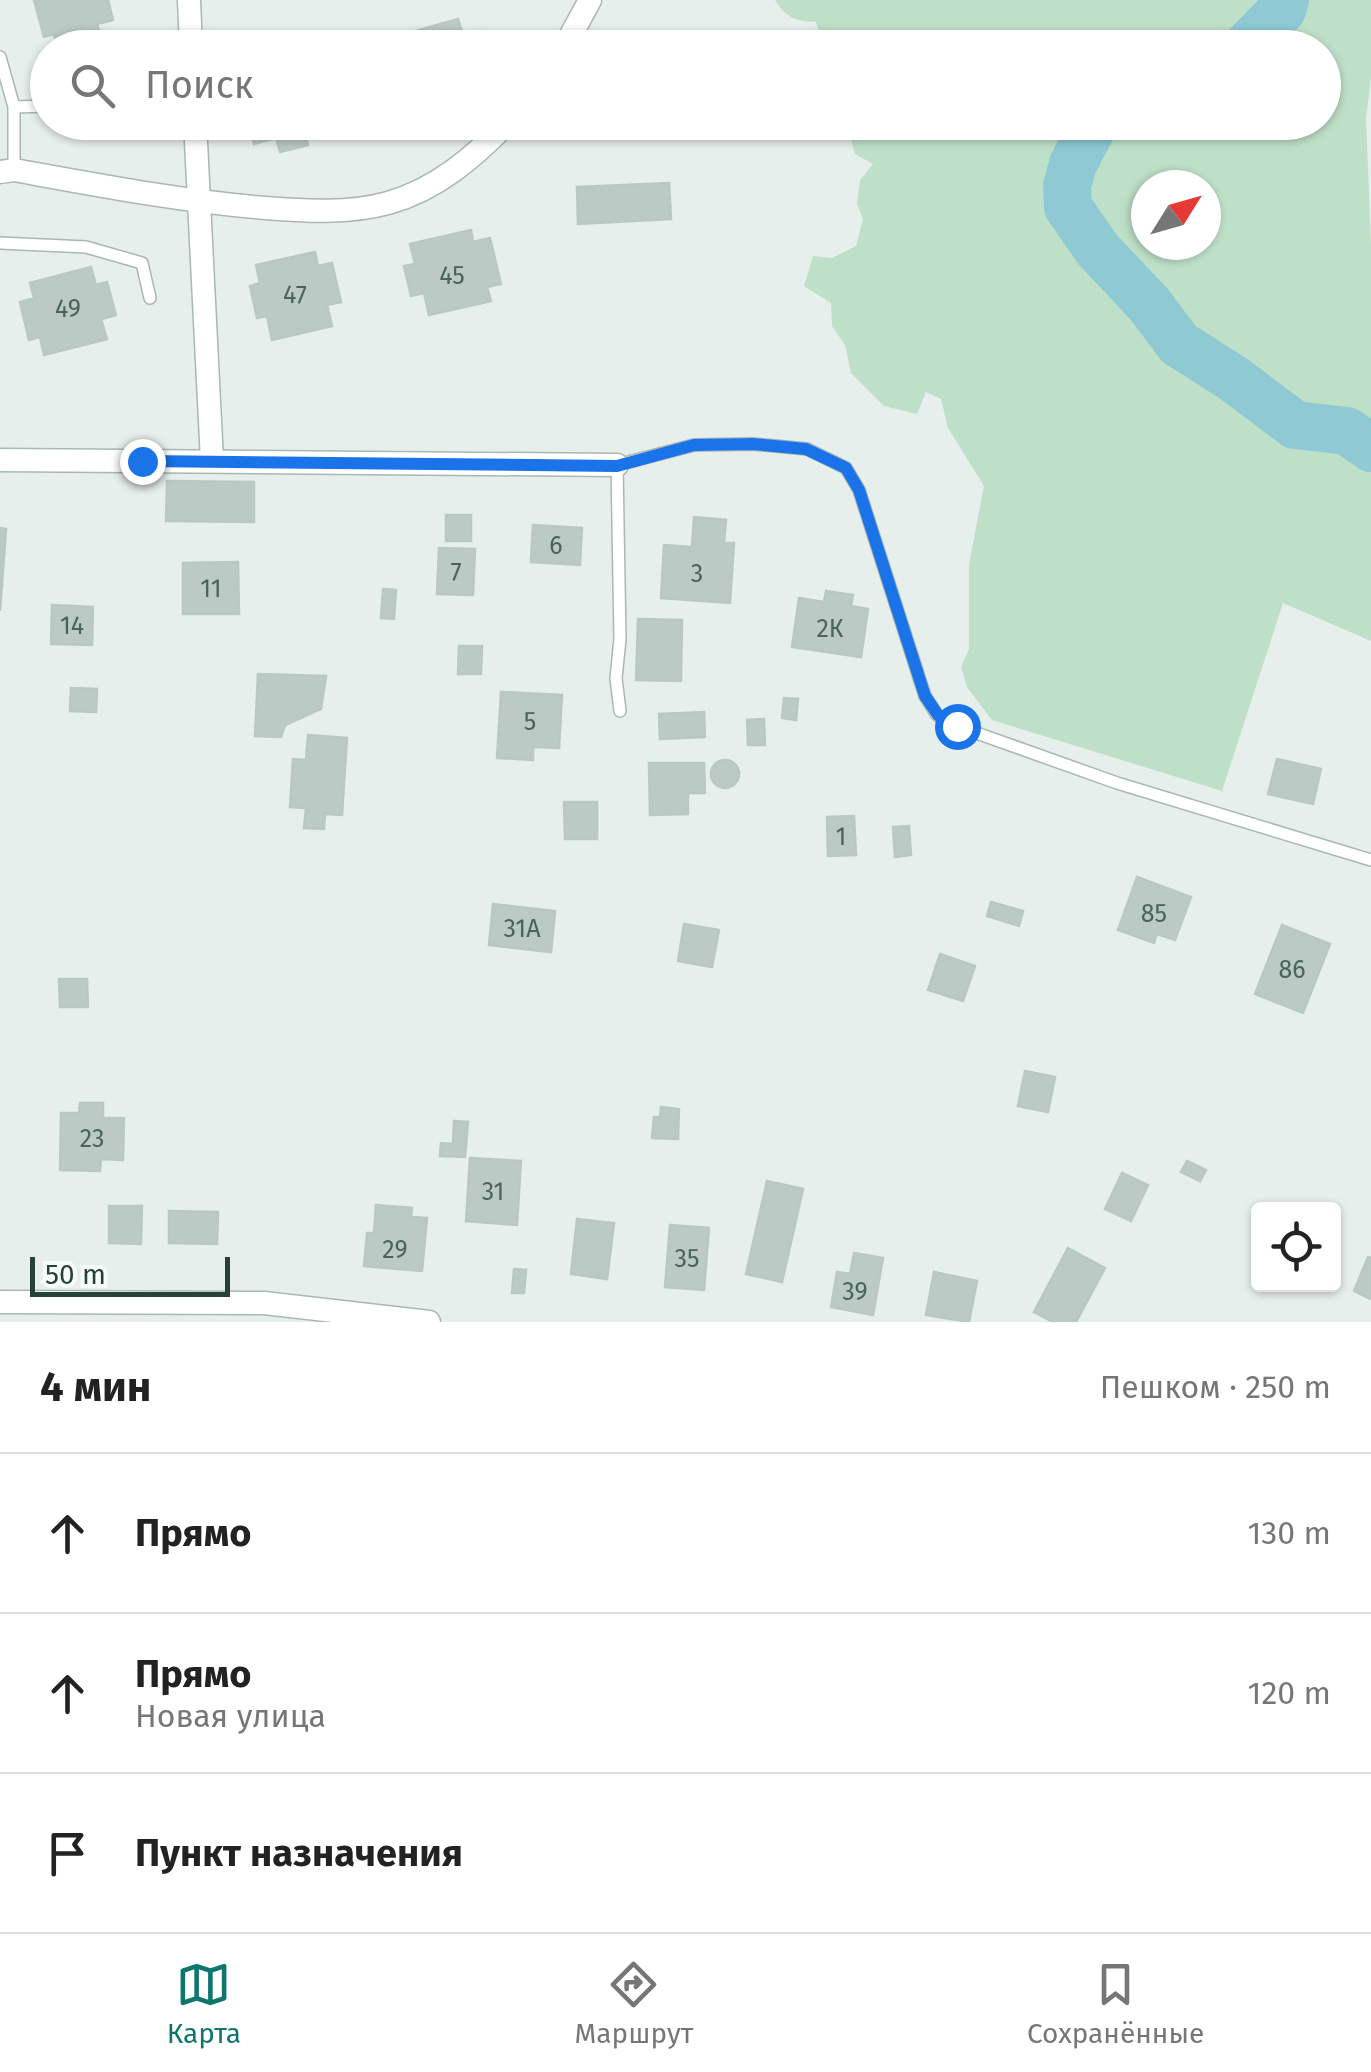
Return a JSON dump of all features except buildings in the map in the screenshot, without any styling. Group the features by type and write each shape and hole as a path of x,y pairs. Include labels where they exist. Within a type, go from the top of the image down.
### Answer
{"street":[{"path":"189,0 191,30"},
{"path":"574,30 590,0"},
{"path":"196,140 212,461"},
{"path":"7,171 199,202 300,211 388,203 440,181 491,140"},
{"path":"0,460 617,466"},
{"path":"0,1302 264,1303 428,1322"}],"lane":[{"path":"0,57 14,107 7,171"},
{"path":"14,107 30,107"},
{"path":"0,243 86,247 142,264 150,298"},
{"path":"620,711 616,678 620,639 617,466 694,445 753,444 806,449 846,468 859,490 925,696 938,715 957,726 1117,783 1371,860"}],"green space":[{"path":"775,0 1371,0 1371,78 1366,118 1371,243 1371,641 1283,603 1222,791 992,720 967,687 961,667 969,649 969,564 984,486 948,428 941,399 926,392 917,414 884,406 851,373 845,345 832,326 831,303 804,286 813,256 832,258 856,246 863,219 857,204 860,180 873,164 855,154 851,140 1341,140 1341,30 819,30 816,22 792,17"}],"waterway":[{"path":"1263,30 1282,10 1285,0"},
{"path":"1086,140 1067,186 1068,207 1098,250 1149,304 1179,344 1295,425 1347,431 1371,448"}],"route":[{"path":"142,461 617,466 694,445 753,444 806,449 846,468 859,490 925,696 938,715 957,726"}]}
